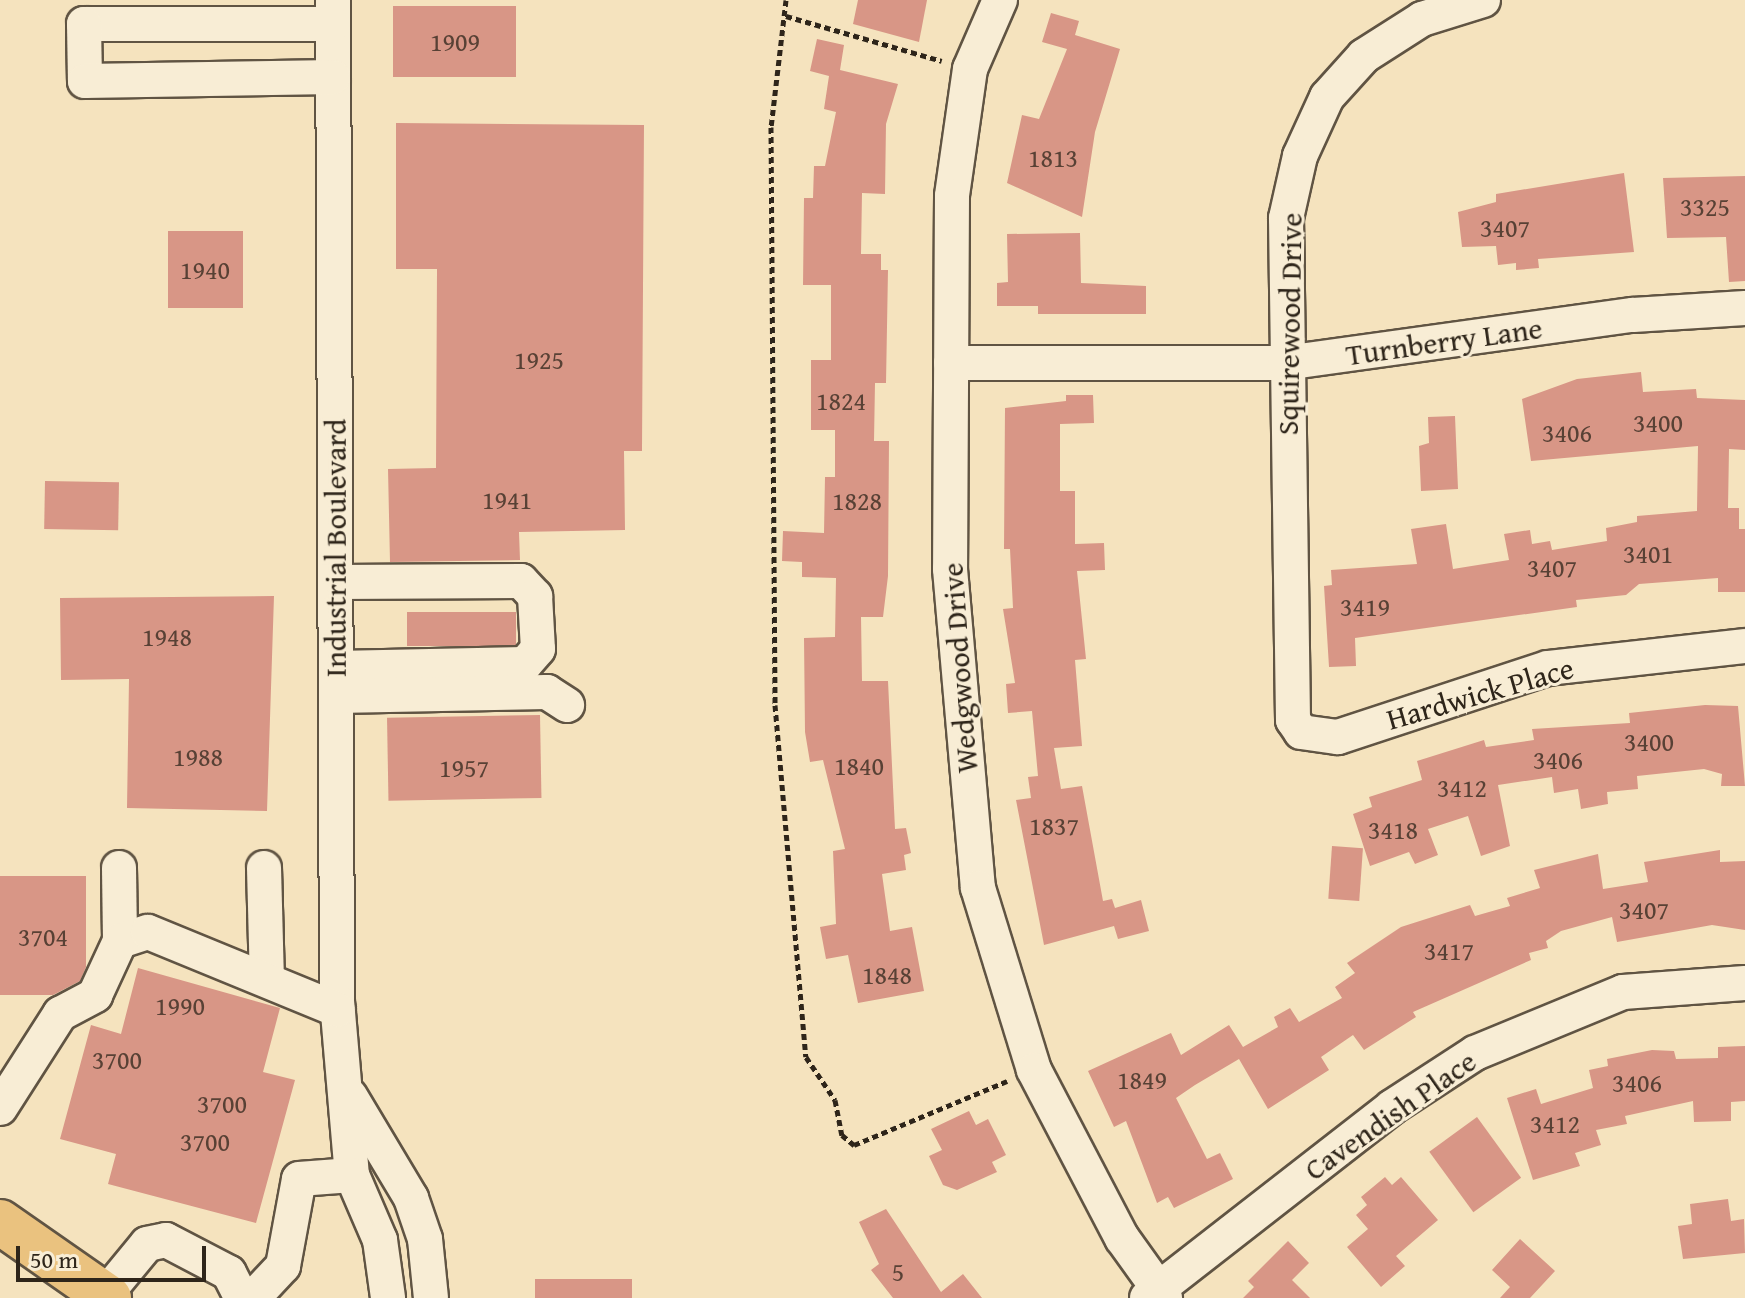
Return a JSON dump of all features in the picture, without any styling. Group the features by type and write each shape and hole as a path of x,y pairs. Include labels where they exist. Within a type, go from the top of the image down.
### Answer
{"main road":[{"path":"0,1222 107,1296"}],"street":[{"name":"Wedgwood Drive","path":"1000,0 970,69 952,196 953,639 978,888 1034,1070 1156,1295"},
{"name":"Squirewood Drive","path":"1313,734 1293,720 1285,363 1286,218 1300,156 1327,97 1364,56 1422,19 1483,0"},
{"name":"Industrial Boulevard","path":"333,12 338,1010 350,1096 352,1175 380,1240 388,1298"},
{"path":"333,12 84,24 85,81 333,77"},
{"name":"Turnberry Lane","path":"951,363 1285,363 1618,317 1745,308"},
{"path":"336,582 521,581 535,596 538,649 525,664 336,682"},
{"name":"Hardwick Place","path":"1313,734 1338,737 1548,668 1745,646"},
{"path":"336,682 547,692 567,705"},
{"path":"0,1108 60,1014 95,995 120,941 119,868"},
{"path":"264,868 267,979"},
{"path":"120,941 161,935 338,1010"},
{"name":"Cavendish Place","path":"1156,1295 1392,1107 1475,1053 1623,992 1745,983"},
{"name":"Industrial Boulevard","path":"350,1096 411,1198 425,1239 431,1298"},
{"path":"253,1298 283,1266 299,1179 352,1175"},
{"path":"107,1296 147,1244 166,1240 229,1273 242,1298"}],"path":[{"path":"786,0 771,127 775,705 806,1057 835,1100 842,1135 854,1145 1034,1070"},
{"path":"786,16 970,69"}],"building":[{"path":"858,0 927,0 919,42 853,24"},
{"path":"393,6 516,6 516,77 393,77"},
{"path":"1051,13 1079,21 1075,35 1120,49 1095,132 1082,217 1007,183 1022,115 1039,119 1067,49 1042,42"},
{"path":"817,39 844,45 840,70 898,84 886,124 885,194 862,193 861,254 881,254 881,270 888,270 886,383 875,383 874,441 889,441 888,576 883,617 861,617 862,681 888,681 895,829 906,828 911,853 904,855 906,870 882,874 890,931 912,927 924,991 858,1003 848,955 826,959 820,927 836,924 833,851 845,849 823,760 810,762 805,732 804,638 835,637 836,578 802,577 802,562 782,561 783,531 824,533 825,477 835,477 835,430 811,430 811,360 831,360 831,285 803,285 804,198 813,198 814,166 825,166 836,112 824,109 829,76 810,71"},
{"path":"396,123 644,125 642,451 624,451 625,530 519,532 520,560 390,562 388,469 436,468 437,269 396,269"},
{"path":"1624,173 1634,252 1538,259 1539,268 1516,270 1516,263 1498,265 1496,246 1462,247 1458,212 1496,202 1496,194"},
{"path":"1745,176 1745,281 1729,282 1726,237 1667,238 1663,178"},
{"path":"168,231 243,231 243,308 168,308"},
{"path":"1080,233 1081,283 1146,286 1146,314 1038,314 1038,306 997,306 997,283 1008,282 1007,234"},
{"path":"1641,372 1643,392 1696,389 1697,398 1745,400 1745,450 1729,449 1728,508 1739,508 1739,529 1745,529 1745,592 1718,592 1718,578 1639,584 1626,595 1576,600 1577,607 1355,638 1356,666 1329,667 1324,586 1332,585 1331,570 1417,564 1411,529 1446,524 1453,569 1509,560 1504,534 1530,530 1532,544 1550,541 1552,550 1607,541 1606,528 1637,522 1637,516 1697,511 1698,446 1531,461 1522,399 1577,379"},
{"path":"1066,395 1093,395 1094,423 1060,424 1060,491 1075,491 1075,544 1104,543 1105,570 1077,571 1086,659 1075,660 1082,746 1054,748 1061,789 1082,786 1103,901 1112,899 1115,908 1141,900 1149,931 1118,939 1114,926 1044,945 1016,800 1031,798 1028,777 1038,776 1032,711 1008,713 1006,684 1015,683 1003,609 1013,608 1010,549 1004,549 1005,408 1066,401"},
{"path":"1455,416 1458,489 1421,491 1419,446 1429,443 1428,417"},
{"path":"45,481 119,482 118,530 44,529"},
{"path":"274,596 267,811 127,808 129,679 61,680 60,598"},
{"path":"407,612 516,612 516,646 407,646"},
{"path":"1705,705 1738,706 1745,786 1721,786 1722,774 1704,769 1637,776 1638,789 1607,792 1608,804 1581,809 1578,789 1554,793 1552,777 1498,785 1510,846 1481,856 1468,816 1428,829 1438,855 1415,864 1409,852 1370,866 1353,814 1372,807 1369,797 1422,780 1417,761 1484,740 1486,747 1534,740 1532,729 1630,723 1629,713"},
{"path":"540,715 541,798 388,801 387,718"},
{"path":"1332,846 1363,848 1359,901 1328,899"},
{"path":"1720,850 1720,862 1745,861 1745,930 1712,925 1617,942 1612,917 1561,931 1546,941 1548,948 1529,953 1531,960 1413,1012 1416,1017 1364,1050 1353,1035 1321,1057 1329,1070 1268,1109 1239,1059 1195,1085 1176,1098 1207,1159 1220,1153 1233,1179 1174,1208 1168,1197 1157,1203 1126,1121 1114,1127 1088,1071 1171,1033 1181,1055 1229,1025 1243,1047 1278,1027 1274,1017 1290,1008 1299,1022 1342,998 1335,987 1355,973 1347,963 1401,927 1470,905 1475,916 1510,906 1507,898 1540,888 1534,870 1598,854 1603,889 1648,882 1644,862"},
{"path":"0,876 86,876 86,967 80,981 53,995 0,995"},
{"path":"138,968 280,1008 263,1072 295,1080 256,1223 108,1184 116,1154 60,1139 91,1025 121,1034"},
{"path":"1745,1046 1745,1101 1731,1102 1731,1121 1694,1122 1693,1101 1625,1116 1627,1124 1596,1130 1601,1145 1575,1153 1580,1166 1533,1180 1507,1098 1536,1089 1541,1104 1593,1088 1589,1070 1608,1066 1607,1059 1652,1050 1674,1051 1676,1059 1718,1058 1718,1047"},
{"path":"969,1111 976,1125 988,1119 1006,1155 992,1162 997,1172 957,1190 943,1185 929,1156 942,1150 931,1129"},
{"path":"1477,1117 1521,1178 1473,1212 1429,1152"},
{"path":"1385,1177 1392,1185 1401,1177 1438,1220 1396,1256 1405,1266 1381,1287 1347,1247 1368,1229 1356,1215 1367,1205 1361,1197"},
{"path":"1728,1199 1731,1221 1744,1219 1745,1253 1683,1259 1678,1226 1692,1224 1690,1204"},
{"path":"886,1209 941,1292 963,1274 982,1298 893,1298 871,1270 879,1264 859,1222"},
{"path":"1520,1239 1555,1271 1530,1298 1500,1298 1510,1287 1492,1270"},
{"path":"1288,1241 1309,1263 1292,1280 1310,1298 1243,1298 1254,1287 1248,1281"},
{"path":"535,1279 632,1279 632,1298 535,1298"}]}
